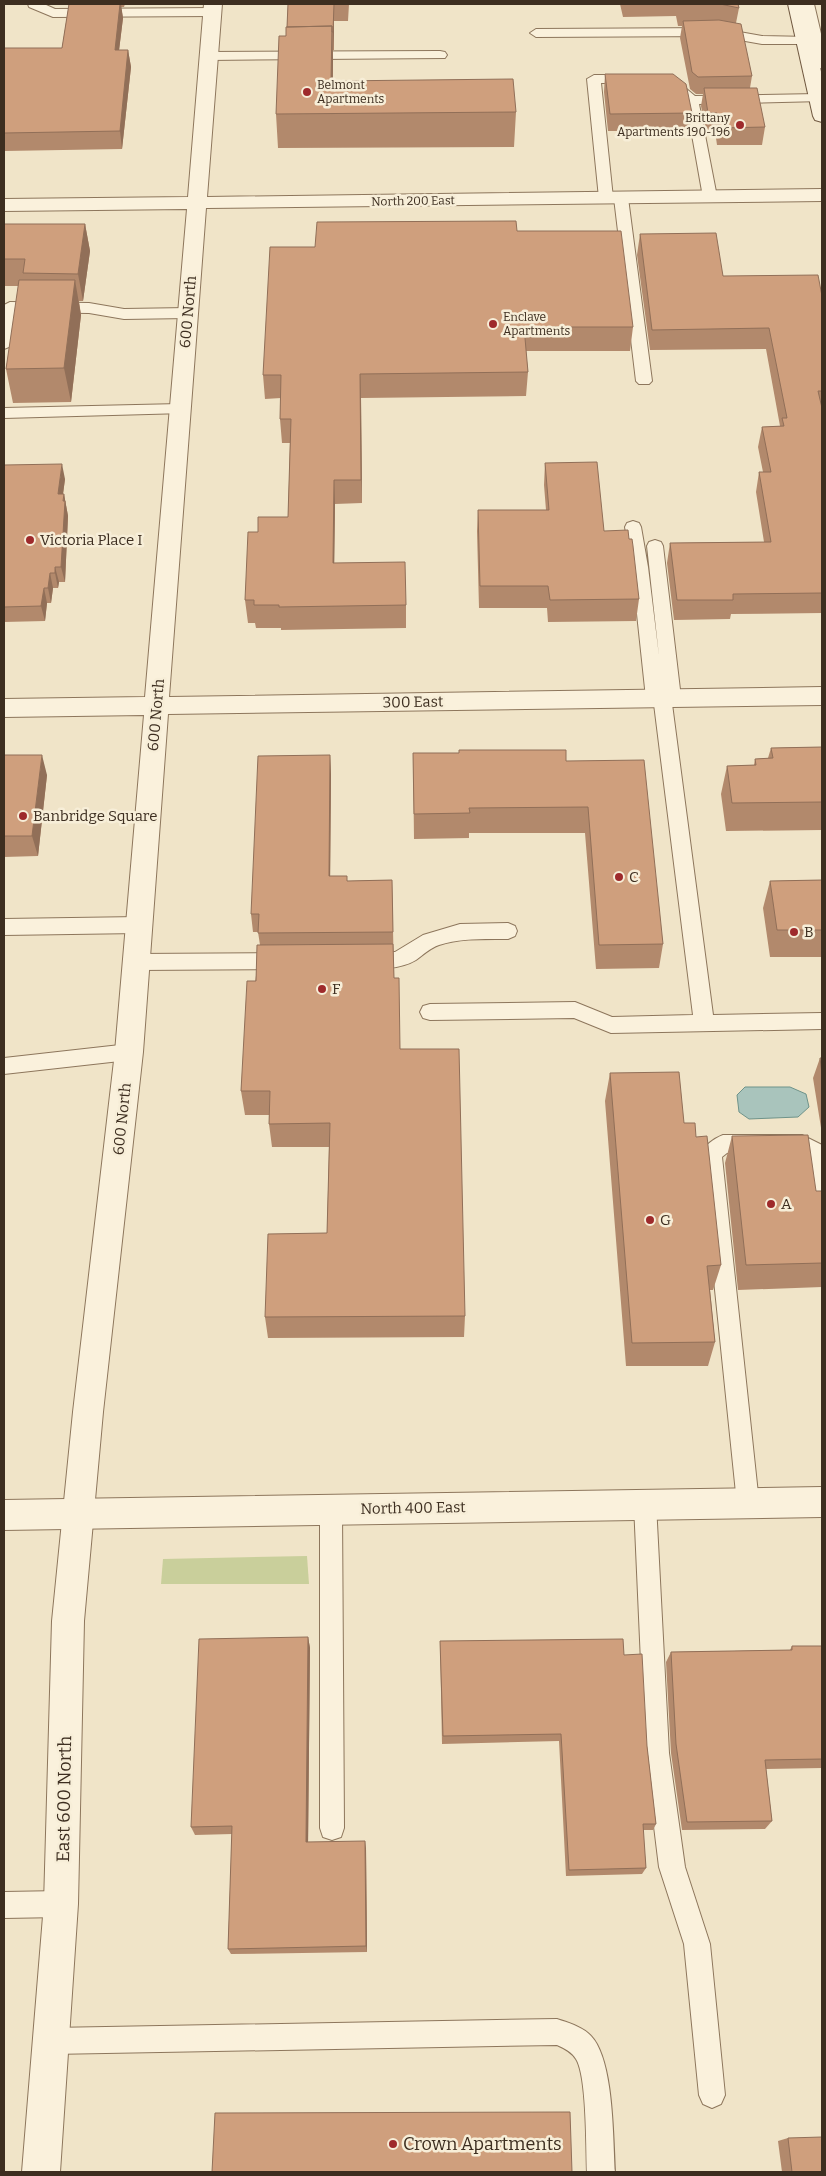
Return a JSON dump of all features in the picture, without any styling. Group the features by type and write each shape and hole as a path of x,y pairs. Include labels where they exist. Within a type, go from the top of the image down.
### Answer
{"street":[{"path":"797,4 822,116"},
{"name":"600 North","path":"87,1426 129,1052 137,962 212,8"},
{"name":"North 200 East","path":"4,205 822,195"},
{"name":"300 East","path":"4,708 822,696"},
{"name":"East 600 North","path":"40,2172 61,1904 68,1621 87,1426"},
{"name":"North 400 East","path":"4,1514 822,1502"}],"lane":[{"path":"34,4 53,13 212,8"},
{"path":"808,4 822,65"},
{"path":"536,33 716,32 762,40 805,40"},
{"path":"208,56 440,55"},
{"path":"644,381 594,79 666,79 692,100 818,98"},
{"path":"692,100 710,197"},
{"path":"4,344 10,307 89,308 124,314 188,313"},
{"path":"4,413 180,410"},
{"path":"633,527 663,698 704,1023"},
{"path":"655,546 663,698"},
{"path":"4,927 139,925"},
{"path":"345,960 395,960 407,956 430,940 442,936 460,932 508,931"},
{"path":"137,962 305,961"},
{"path":"430,1012 574,1010 611,1025 822,1021"},
{"path":"4,1066 129,1052"},
{"path":"748,1503 711,1154 723,1144 802,1144 817,1152 822,1191"},
{"path":"645,1504 657,1753 672,1867 697,1944 712,2095"},
{"path":"331,1510 332,1828"},
{"path":"4,1905 61,1904"},
{"path":"51,2041 557,2032 574,2038 588,2051 594,2072 601,2172"}],"green space":[{"path":"307,1556 309,1584 161,1584 163,1559"}],"water":[{"path":"745,1087 790,1087 806,1094 809,1107 798,1117 749,1119 739,1112 737,1095"}],"building":[{"path":"69,4 120,4 115,50 128,50 120,131 4,133 4,48 62,48"},
{"path":"288,4 334,4 333,32 332,26 287,27"},
{"path":"720,4 738,4 739,8"},
{"path":"719,20 741,24 752,76 698,77 692,72 683,21"},
{"path":"332,26 331,81 513,79 516,112 276,114 279,36 286,36 286,27"},
{"path":"605,74 673,74 686,84 692,113 610,114"},
{"path":"704,88 757,88 765,127 720,128 717,113 708,113"},
{"path":"516,221 517,231 621,231 633,327 524,327 528,372 360,374 361,480 334,480 333,563 405,562 406,605 279,607 279,605 254,605 254,600 245,600 248,532 258,532 258,517 288,517 291,419 280,419 281,375 263,375 270,247 315,247 317,222"},
{"path":"4,224 85,224 78,274 23,273 25,259 4,259"},
{"path":"716,233 723,276 818,275 822,296 822,391 818,391 822,408 822,593 733,594 733,600 677,600 670,543 771,542 759,472 771,472 762,427 784,426 782,418 787,418 769,328 652,330 640,234"},
{"path":"19,280 75,280 64,368 6,369"},
{"path":"597,462 604,531 628,530 629,539 632,539 639,599 550,600 548,586 480,586 478,510 549,510 545,463"},
{"name":"Victoria Place I","path":"62,464 58,494 64,494 63,501 65,501 61,567 55,567 55,573 50,573 48,588 44,588 41,606 4,607 4,465"},
{"path":"822,747 822,802 732,803 727,766 756,765 755,759 773,758 771,748"},
{"path":"459,750 566,750 566,761 644,760 663,944 599,945 588,807 469,808 470,813 414,814 413,753 459,753"},
{"name":"Banbridge Square","path":"4,755 42,755 32,836 4,836"},
{"path":"330,755 329,876 347,876 347,881 392,880 393,932 258,933 259,914 251,914 258,756"},
{"path":"822,880 822,930 777,930 770,881"},
{"path":"393,944 394,978 399,978 400,1049 459,1049 465,1316 265,1317 268,1234 327,1233 330,1123 269,1124 270,1091 241,1091 247,981 256,981 257,945"},
{"path":"820,1058 822,1058 822,1074"},
{"name":"G","path":"679,1072 684,1123 695,1123 696,1137 707,1136 721,1265 707,1266 715,1342 632,1343 610,1073"},
{"name":"A","path":"808,1135 816,1191 822,1191 822,1263 746,1265 732,1136"},
{"path":"308,1637 306,1842 365,1841 366,1946 228,1949 232,1826 191,1827 199,1639"},
{"path":"623,1639 624,1655 642,1654 647,1746 656,1824 643,1824 646,1868 569,1870 561,1734 443,1736 440,1641"},
{"path":"792,1646 822,1646 822,1759 765,1760 772,1821 687,1822 676,1744 671,1652 792,1650"},
{"name":"Crown Apartments","path":"570,2112 572,2172 212,2172 215,2113"},
{"path":"822,2137 822,2172 792,2172 788,2138"}],"place":[{"name":"Belmont Apartments","path":"307,92"},
{"name":"Brittany Apartments 190-196","path":"740,125"},
{"name":"Enclave Apartments","path":"493,324"},
{"name":"Victoria Place I","path":"30,540"},
{"name":"Banbridge Square","path":"23,816"},
{"name":"C","path":"619,877"},
{"name":"B","path":"794,932"},
{"name":"F","path":"322,989"},
{"name":"A","path":"771,1204"},
{"name":"G","path":"650,1220"},
{"name":"Crown Apartments","path":"393,2144"}]}
